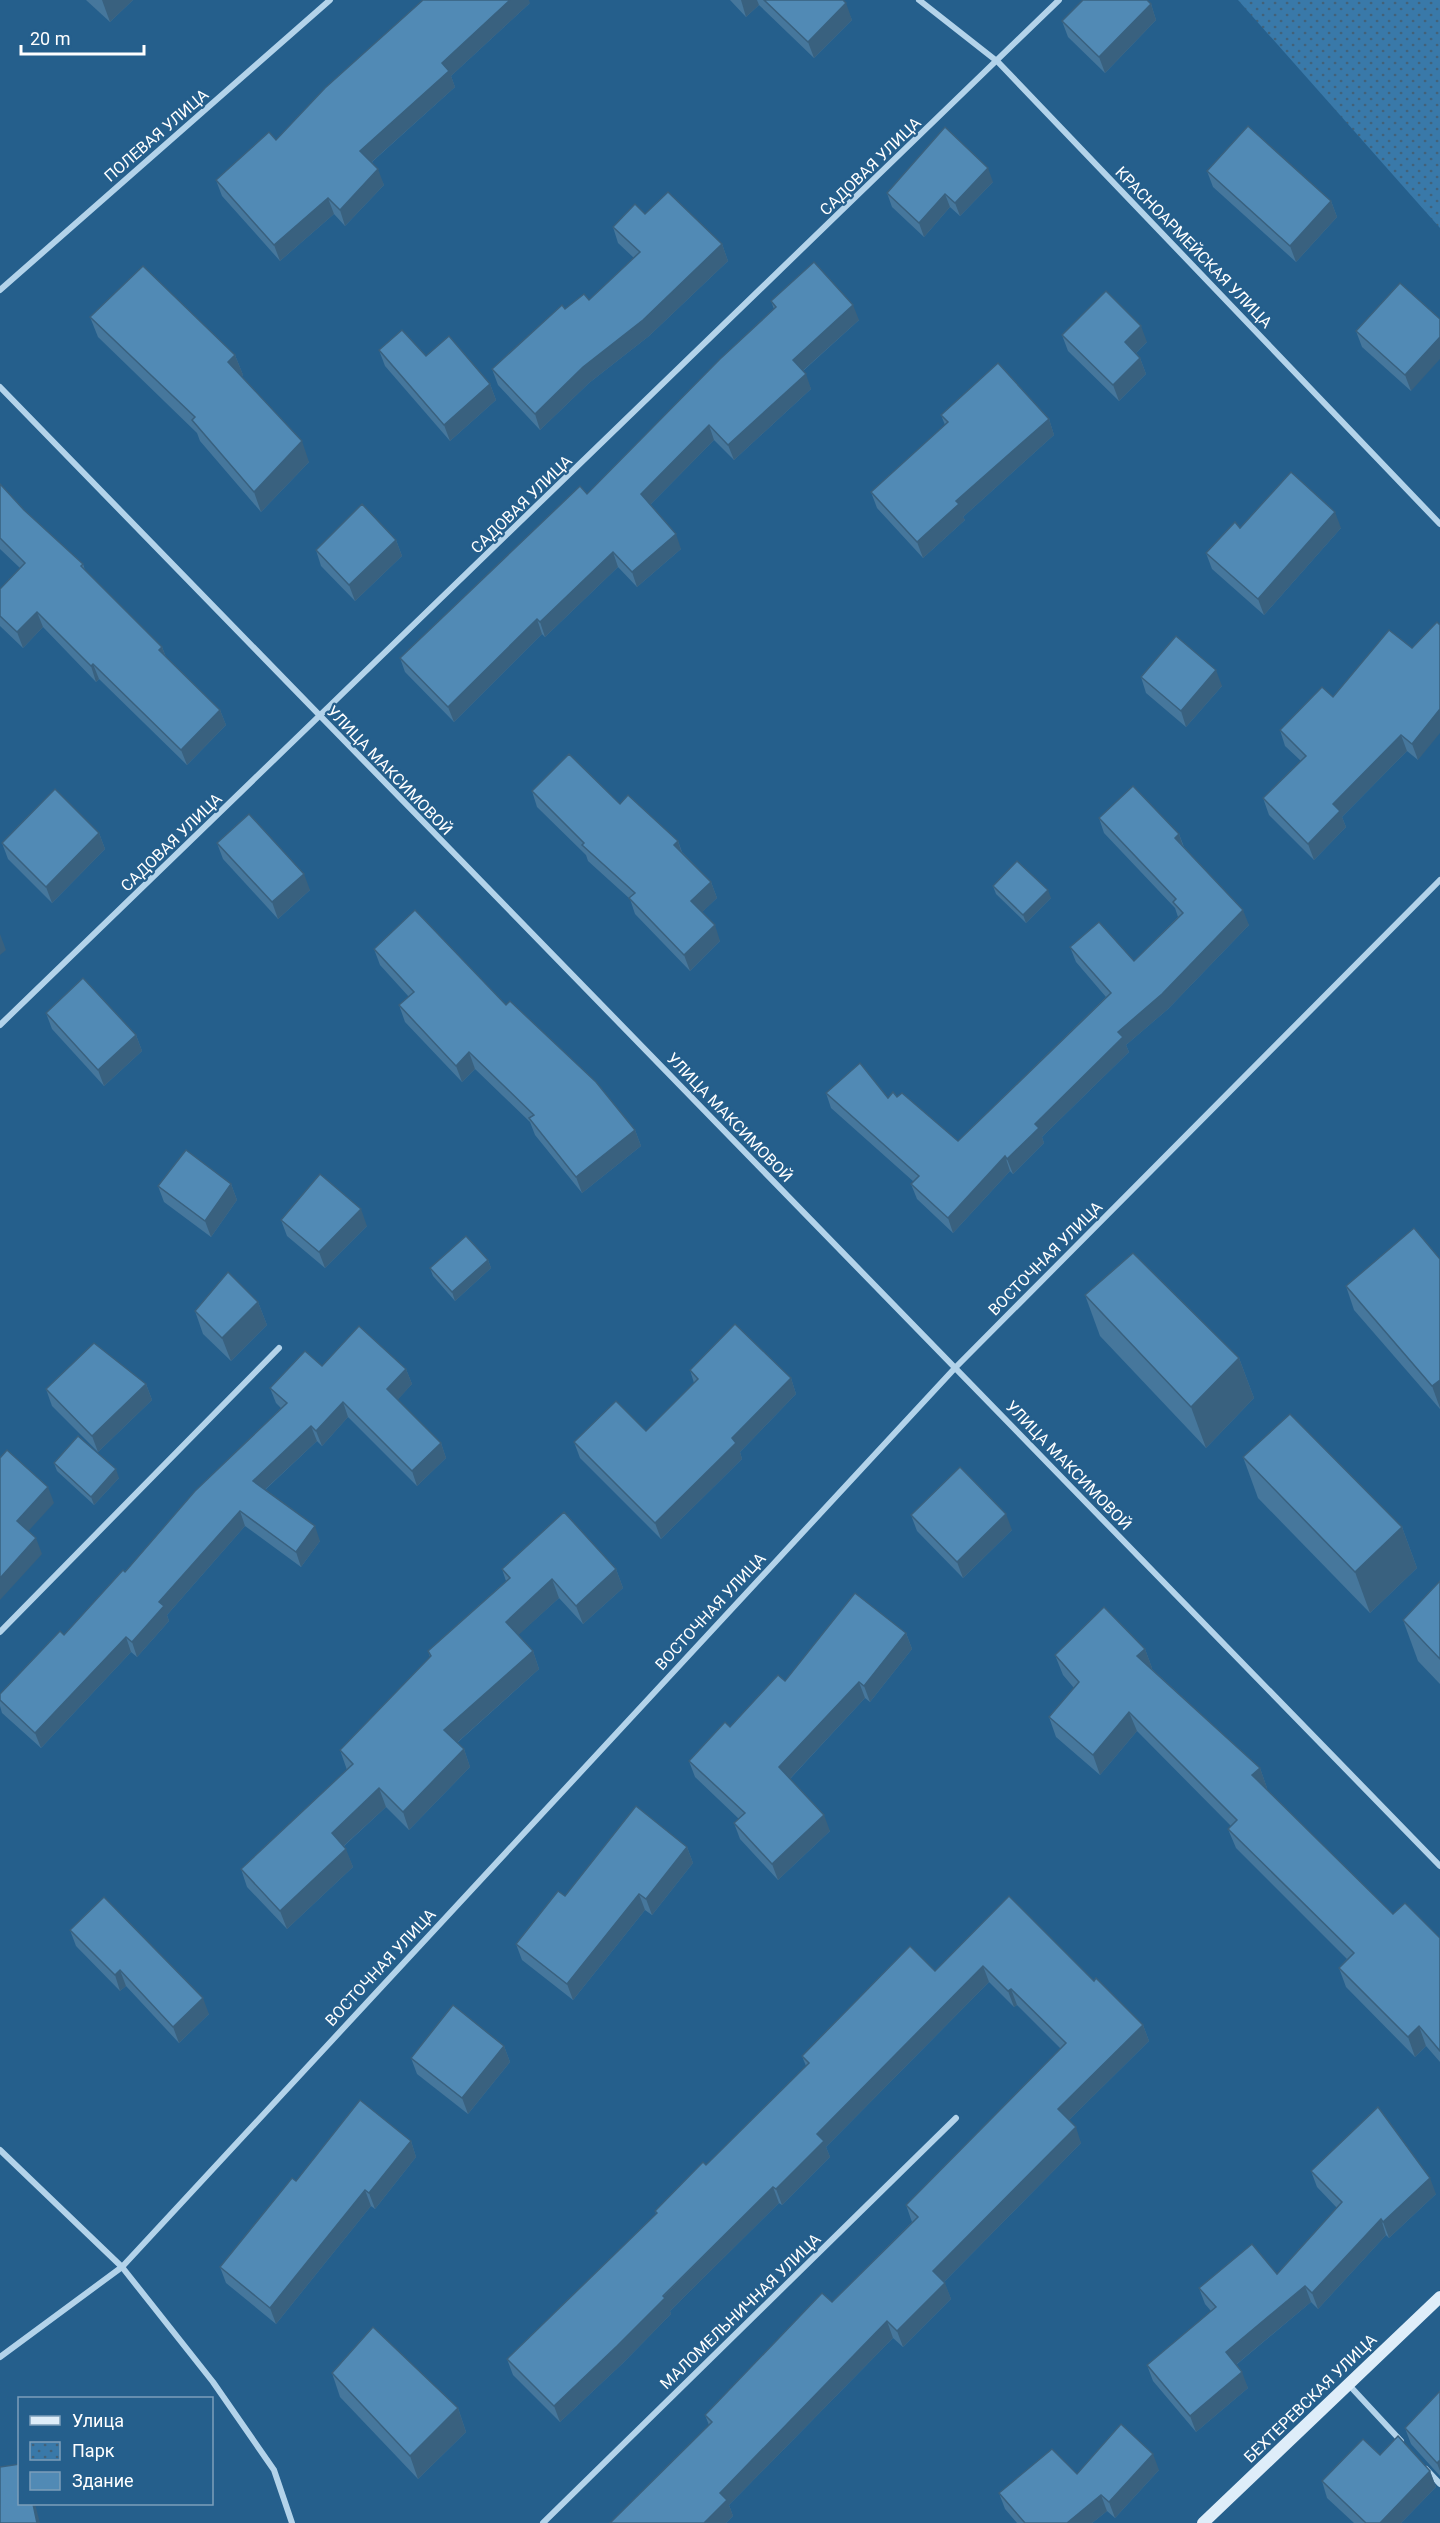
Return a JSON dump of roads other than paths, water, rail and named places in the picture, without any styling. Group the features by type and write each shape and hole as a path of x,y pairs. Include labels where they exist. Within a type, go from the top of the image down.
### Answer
{"main road":[{"name":"БЕХТЕРЕВСКАЯ УЛИЦА","path":"1203,2523 1440,2297"}],"street":[{"name":"ПОЛЕВАЯ УЛИЦА","path":"0,290 330,0"},
{"name":"КРАСНОАРМЕЙСКАЯ УЛИЦА","path":"919,0 998,62 1440,524"},
{"name":"САДОВАЯ УЛИЦА","path":"0,1025 998,62 1059,0"},
{"name":"УЛИЦА МАКСИМОВОЙ","path":"0,387 1440,1866"},
{"name":"ВОСТОЧНАЯ УЛИЦА","path":"0,2357 122,2267 955,1368 1440,880"},
{"path":"0,1632 279,1348"},
{"name":"МАЛОМЕЛЬНИЧНАЯ УЛИЦА","path":"543,2523 956,2118"},
{"path":"0,2150 122,2267 213,2382 274,2470 292,2523"},
{"path":"1349,2384 1410,2451"},
{"path":"1417,2459 1440,2484"}]}
